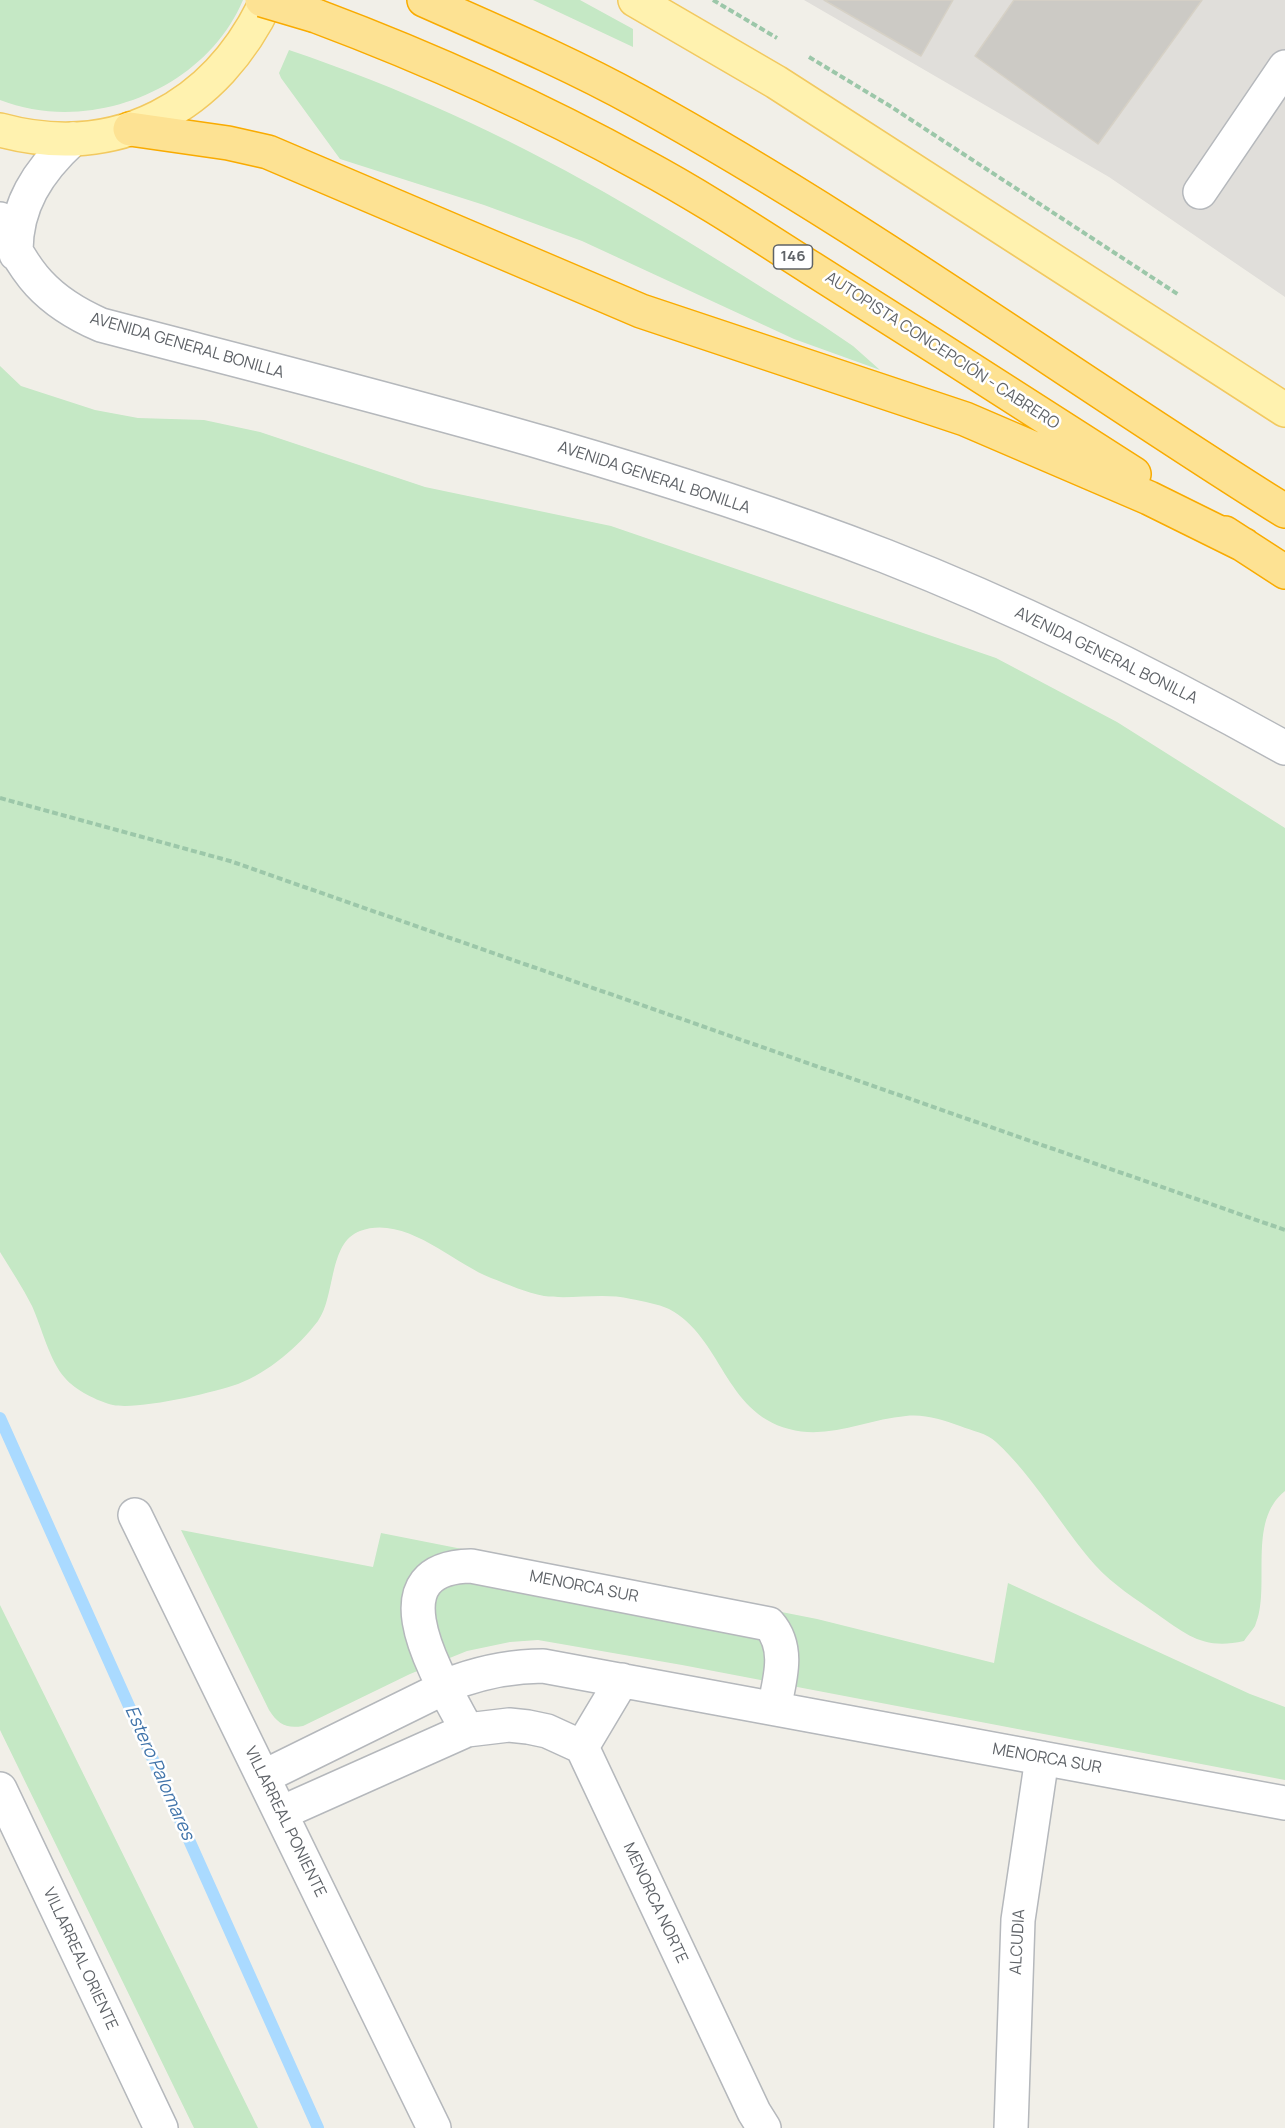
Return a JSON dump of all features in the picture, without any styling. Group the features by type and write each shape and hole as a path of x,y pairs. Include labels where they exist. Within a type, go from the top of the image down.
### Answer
{"highway":[{"name":"AUTOPISTA CONCEPCIÓN - CABRERO","path":"262,0 316,16 399,48 573,128 644,166 890,317 1285,572"},
{"path":"424,0 570,65 694,132 921,273 1285,511"},
{"path":"130,129 228,142 268,152 641,311 965,419 1149,498 1244,545"},
{"path":"1245,486 1285,507"}],"main road":[{"path":"0,130 45,139 74,139 130,129 161,116 215,79 243,45 267,0"},
{"path":"635,0 776,82 1285,410"}],"street":[{"path":"1200,192 1285,68"},
{"path":"16,254 18,220 23,204 46,167 74,139"},
{"name":"AVENIDA GENERAL BONILLA","path":"0,219 16,254 31,277 74,313 101,325 471,422 635,471 808,528 896,561 1057,630 1136,667 1285,748"},
{"name":"VILLARREAL PONIENTE","path":"135,1515 434,2128"},
{"name":"MENORCA SUR","path":"467,1730 419,1627 419,1596 428,1580 438,1570 453,1566 471,1566 769,1624 777,1633 782,1645 780,1683 774,1708"},
{"name":"MENORCA SUR","path":"263,1777 445,1687 486,1671 515,1666 570,1670 1285,1803"},
{"path":"281,1813 467,1730 509,1725 528,1727 547,1731 582,1747 622,1680"},
{"name":"MENORCA NORTE","path":"582,1747 749,2102 764,2128"},
{"name":"ALCUDIA","path":"1011,2128 1018,1920 1042,1758"},
{"name":"VILLARREAL ORIENTE","path":"0,1789 161,2128"}],"path":[{"path":"713,0 788,44"},
{"path":"808,56 890,106 1186,300"},
{"path":"0,798 241,865 1285,1230"}],"shaded area":[{"path":"804,0 1285,0 1285,297 1109,177"}],"green space":[{"path":"0,0 243,0 225,32 202,59 173,80 141,97 106,107 71,112 35,109 0,100"},
{"path":"533,0 580,0 633,29 633,47"},
{"path":"289,50 411,96 566,171 714,257 822,325 853,346 880,370 794,339 582,241 484,205 340,159 281,78 279,73"},
{"path":"0,366 21,386 95,410 138,418 204,420 260,432 425,487 611,526 996,658 1117,722 1285,828 1285,1491 1273,1504 1266,1520 1263,1537 1260,1611 1255,1626 1244,1641 1218,1644 1188,1635 1117,1585 1082,1550 1023,1471 988,1436 940,1420 913,1416 891,1418 833,1431 804,1432 789,1429 767,1420 750,1407 736,1391 701,1337 687,1321 669,1309 620,1297 555,1297 531,1293 476,1271 428,1242 394,1229 377,1228 360,1231 350,1237 337,1258 328,1298 318,1321 282,1358 250,1379 194,1396 125,1406 100,1401 80,1391 69,1382 54,1362 32,1306 0,1252"},
{"path":"181,1530 373,1567 381,1533 817,1619 994,1663 1008,1583 1250,1694 1285,1707 1285,1780 682,1665 538,1640 510,1642 467,1651 410,1674 303,1726 287,1726 279,1722 269,1710"},
{"path":"0,1605 258,2128 194,2128 0,1730"}],"building":[{"path":"824,0 953,0 921,56"},
{"path":"1014,0 1202,0 1098,144 975,56"}],"waterway":[{"name":"Estero Palomares","path":"0,1418 318,2128"}]}
